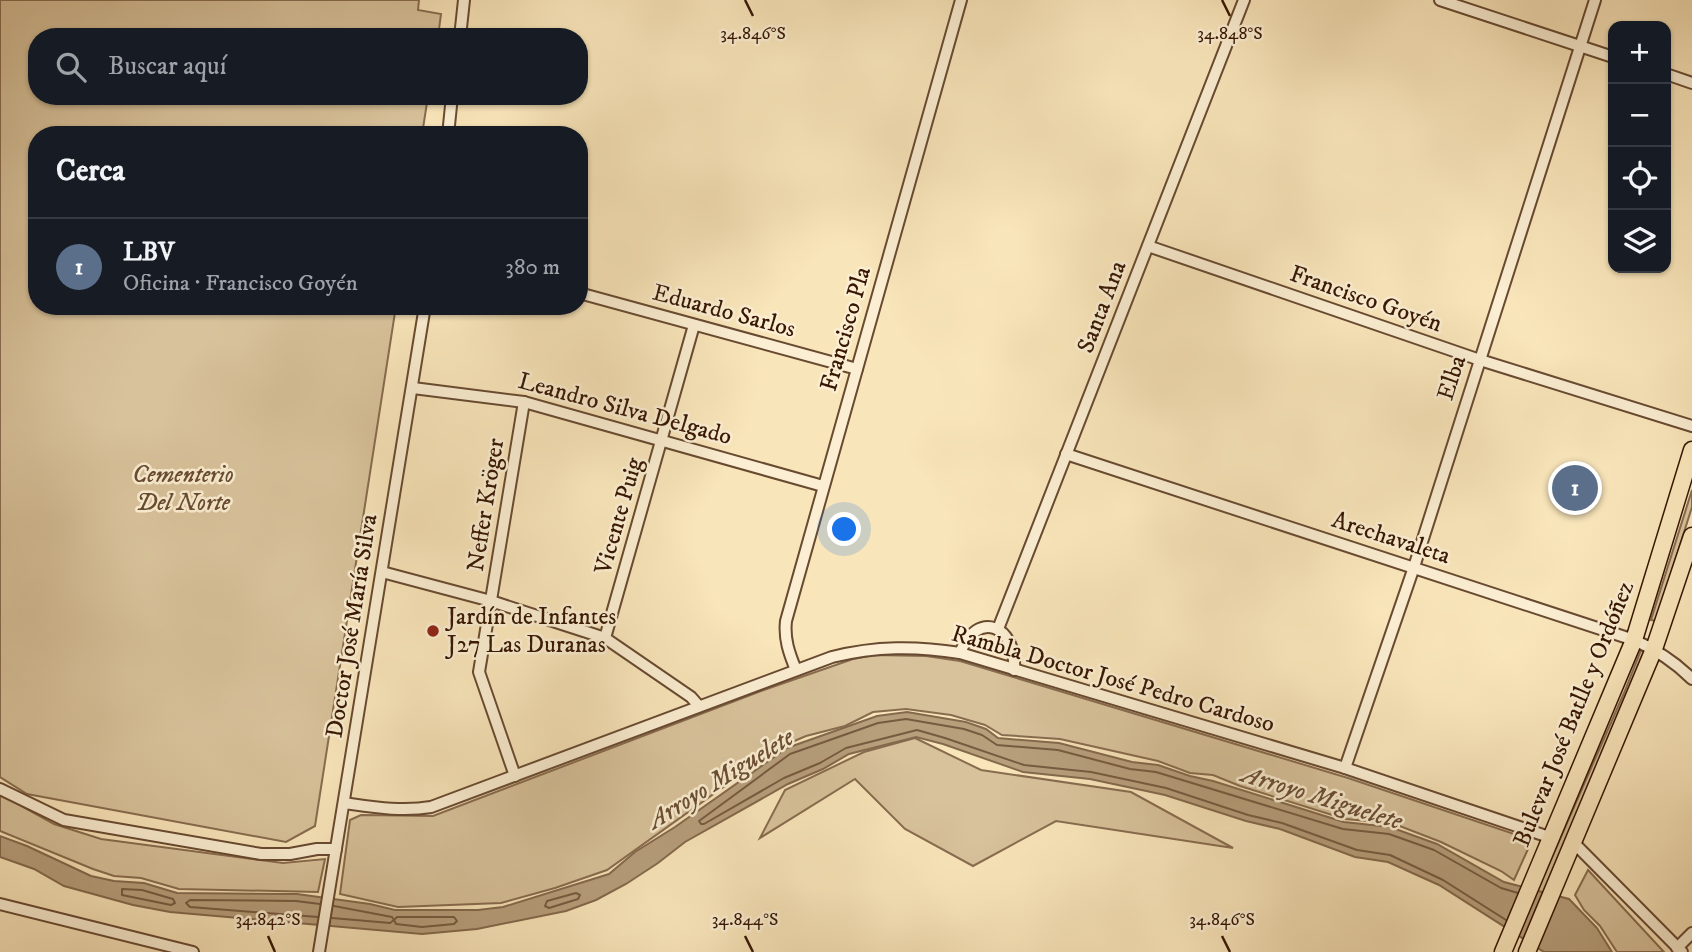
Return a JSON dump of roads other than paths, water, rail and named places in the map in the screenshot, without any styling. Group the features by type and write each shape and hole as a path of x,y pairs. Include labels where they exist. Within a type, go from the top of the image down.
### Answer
{"main road":[{"name":"Bulevar José Batlle y Ordóñez","path":"1505,948 1633,640 1692,450"},
{"name":"Bulevar José Batlle y Ordóñez","path":"1527,952 1654,649 1692,536"}],"street":[{"path":"461,28 464,0"},
{"name":"Francisco Pla","path":"796,670 787,648 786,621 961,0"},
{"name":"Santa Ana","path":"998,629 1244,0"},
{"path":"1440,0 1608,55"},
{"name":"Elba","path":"1345,768 1414,567 1595,0"},
{"path":"1671,76 1692,83"},
{"path":"449,126 451,105"},
{"name":"Francisco Goyén","path":"1148,246 1480,360 1692,426"},
{"name":"Eduardo Sarlos","path":"588,296 857,369"},
{"name":"Doctor José María Silva","path":"319,952 424,315"},
{"name":"Vicente Puig","path":"605,638 694,325"},
{"name":"Leandro Silva Delgado","path":"413,388 524,402 824,486"},
{"name":"Neffer Kröger","path":"515,776 479,672 524,402"},
{"name":"Arechavaleta","path":"1066,454 1633,640 1675,662 1692,679"},
{"path":"382,572 491,601 605,638 691,697 698,705"},
{"path":"960,653 964,642 979,629 998,629 1012,644 1015,654 1014,670"},
{"name":"Rambla Doctor José Pedro Cardoso","path":"344,803 414,810 431,807 832,657 880,648 929,648 960,653 1345,768 1549,837"},
{"path":"0,789 64,820 261,854 336,849"},
{"path":"1574,843 1679,950 1692,933"},
{"path":"0,904 193,952"}],"water":[{"path":"907,712 966,722 986,729 998,738 1059,743 1132,762 1158,765 1344,822 1390,827 1437,844 1504,882 1569,899 1597,928 1612,952 1544,952 1439,885 1388,862 1355,857 1280,829 1165,795 1090,779 1023,772 916,737 849,754 788,784 685,842 626,884 596,900 566,911 477,929 422,934 170,912 64,886 34,869 0,857 0,836 91,876 144,883 177,893 297,894 395,910 478,910 503,907 609,874 635,852 787,748 877,716"}],"place":[{"name":"LBV","path":"1575,488"},
{"name":"Jardín de Infantes J27 Las Duranas","path":"433,631"}],"park label":[{"name":"Cementerio Del Norte","path":"183,489"}],"water label":[{"name":"Arroyo Miguelete","path":"721,779"},
{"name":"Arroyo Miguelete","path":"1322,798"}]}
